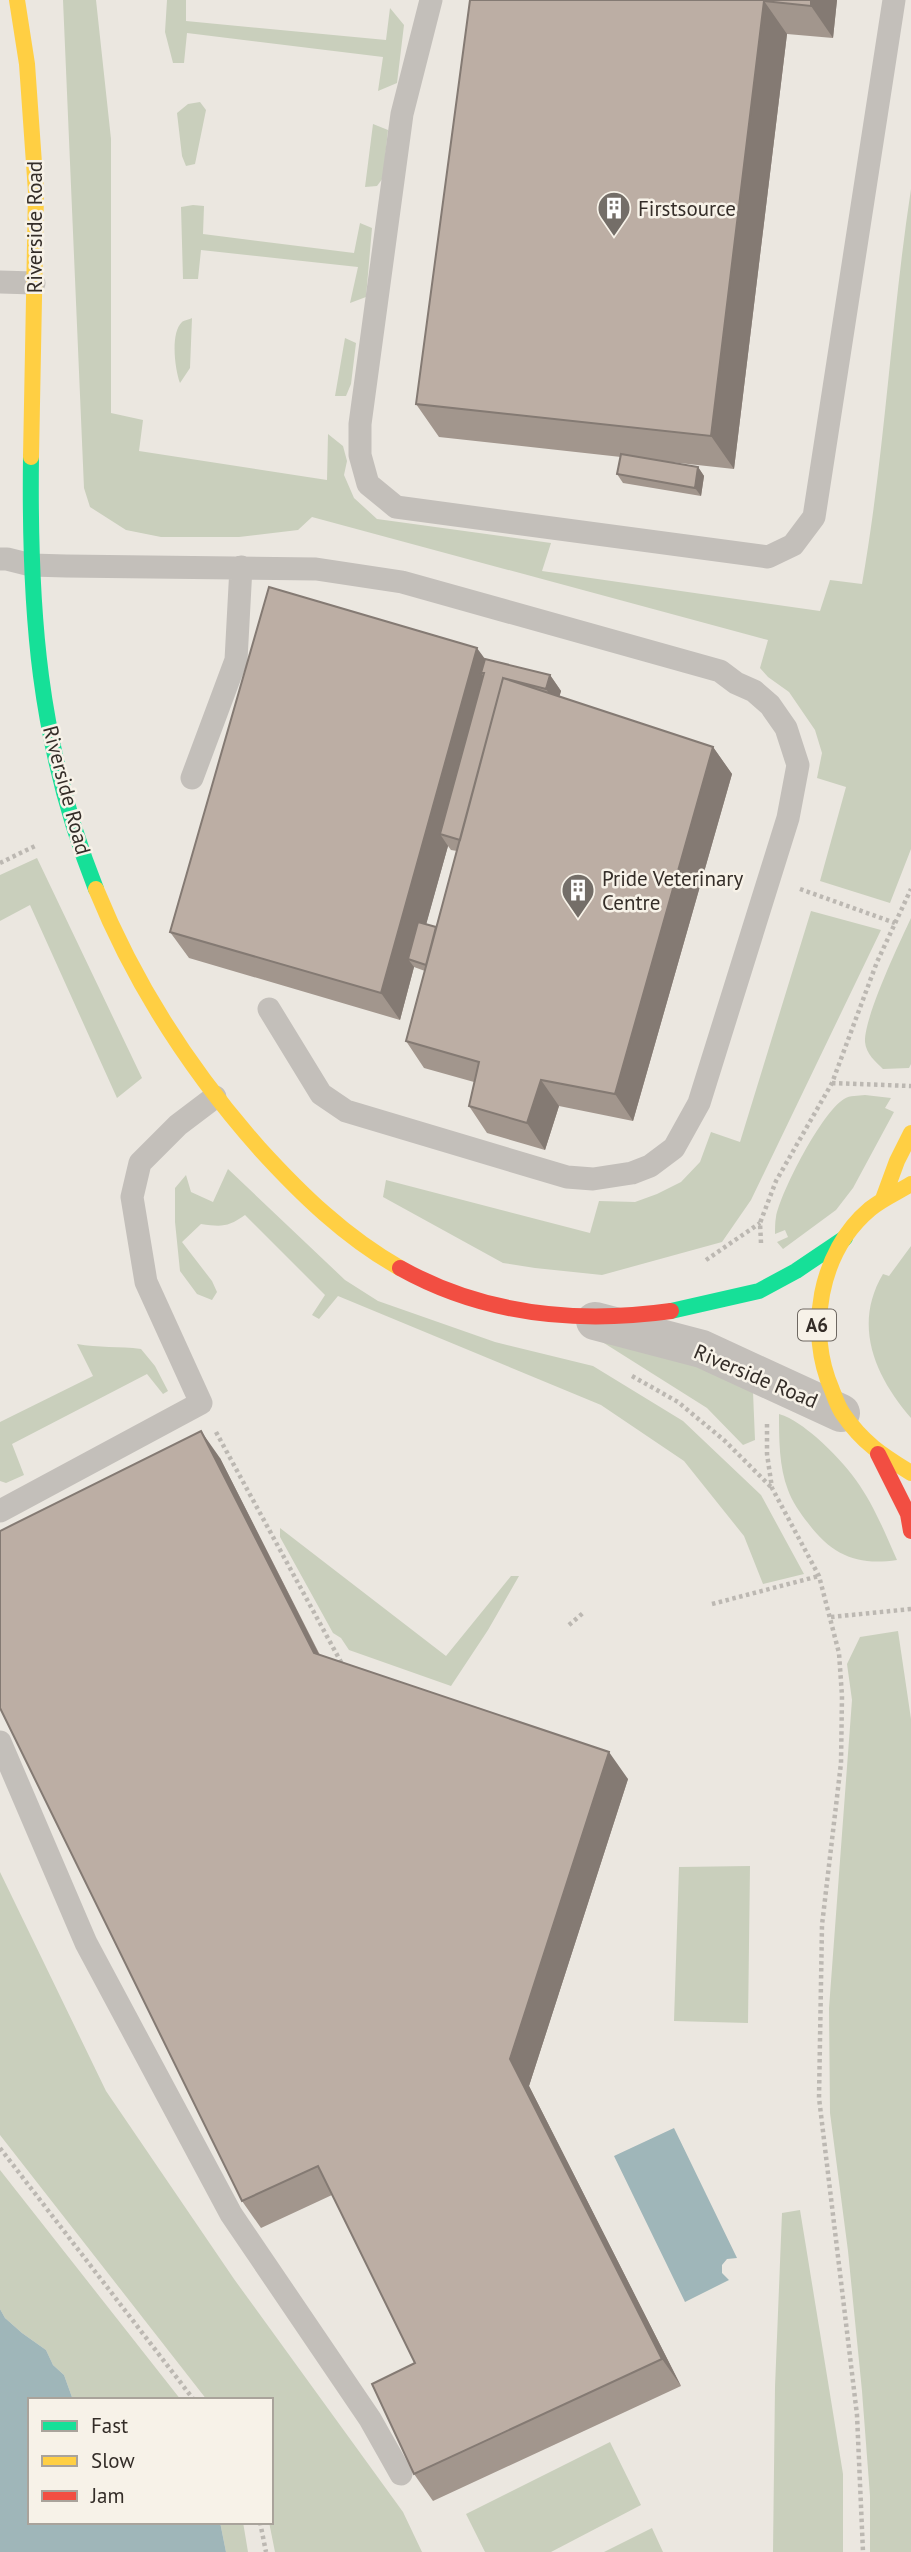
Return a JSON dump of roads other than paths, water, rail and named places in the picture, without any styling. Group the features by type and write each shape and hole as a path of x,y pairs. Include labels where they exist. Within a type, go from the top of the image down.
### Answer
{"street":[{"name":"Riverside Road","path":"17,0 33,118 37,218 30,513 33,612 42,698 67,804 89,870 145,991 179,1047 215,1097 262,1152 313,1205 369,1250 443,1289 497,1305 589,1320 702,1349 841,1413"},
{"name":"A6","path":"883,1199 911,1133"},
{"name":"A6","path":"911,1184 883,1199 862,1217 845,1238 827,1273 817,1328 826,1382 841,1413 878,1454 911,1474"},
{"name":"Riverside Road","path":"589,1320 678,1311 764,1289 845,1238"},
{"name":"A6","path":"878,1454 908,1514 911,1531"}],"lane":[{"path":"431,0 402,114 372,324 360,424 360,455 369,484 396,507 768,558 793,545 814,517 894,0"},
{"path":"0,282 34,283"},
{"path":"0,559 31,565 316,569 402,582 720,671 770,705 786,728 798,765 788,818 699,1103 674,1148 650,1166 593,1179 567,1177 346,1111 321,1094 269,1009"},
{"path":"192,778 236,660 241,567"},
{"path":"0,1511 201,1403 146,1282 132,1196 140,1163 160,1140 215,1097"},
{"path":"0,1742 86,1943 231,2214 370,2419 401,2474"}],"water":[{"path":"674,2128 737,2258 727,2259 722,2265 722,2273 729,2280 685,2302 614,2156"},
{"path":"0,2309 5,2318 46,2350 53,2365 64,2375 72,2398 28,2398 28,2524 220,2524 226,2552 0,2552"}],"place":[{"name":"Firstsource","path":"614,238"},
{"name":"Pride Veterinary Centre","path":"578,920"}]}
